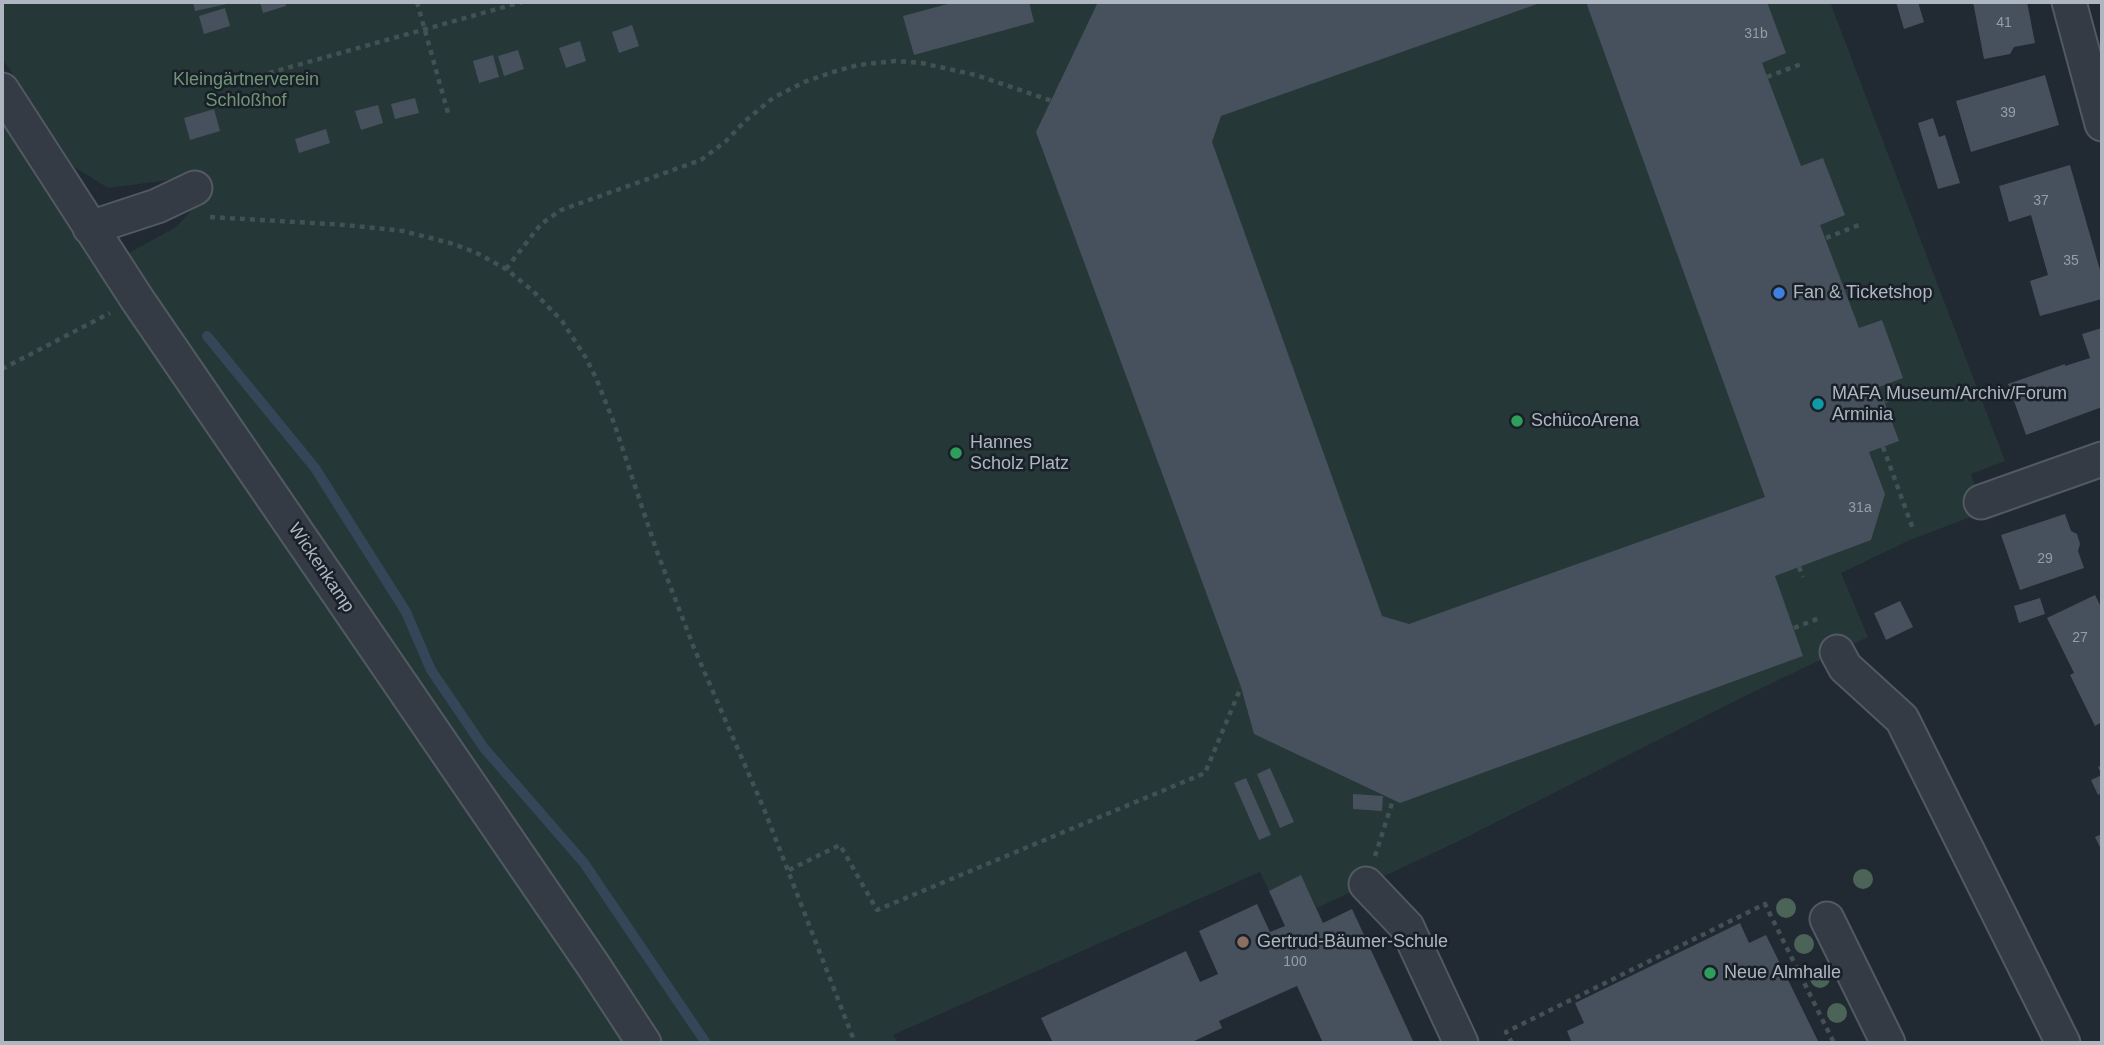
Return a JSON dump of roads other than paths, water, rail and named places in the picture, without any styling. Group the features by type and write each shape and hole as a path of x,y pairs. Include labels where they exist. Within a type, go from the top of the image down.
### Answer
{"street":[{"path":"2069,2 2102,124"},
{"name":"Wickenkamp","path":"2,90 137,299 644,1043"},
{"path":"90,228 157,206 196,202"},
{"path":"1981,502 2102,459"},
{"path":"1837,652 1845,667 1902,719 2063,1043"},
{"path":"1366,884 1407,927 1461,1043"},
{"path":"1827,919 1888,1043"}],"waterway":[{"path":"207,336 315,468 406,612 431,670 484,748 584,863 706,1043"}],"place":[{"name":"Fan & Ticketshop","path":"1779,293"},
{"name":"MAFA Museum/Archiv/Forum Arminia","path":"1818,404"},
{"name":"SchücoArena","path":"1517,421"},
{"name":"Hannes Scholz Platz","path":"956,453"},
{"name":"Gertrud-Bäumer-Schule","path":"1243,942"},
{"name":"Neue Almhalle","path":"1710,973"}],"park label":[{"name":"Kleingärtnerverein Schloßhof","path":"246,90"}]}
